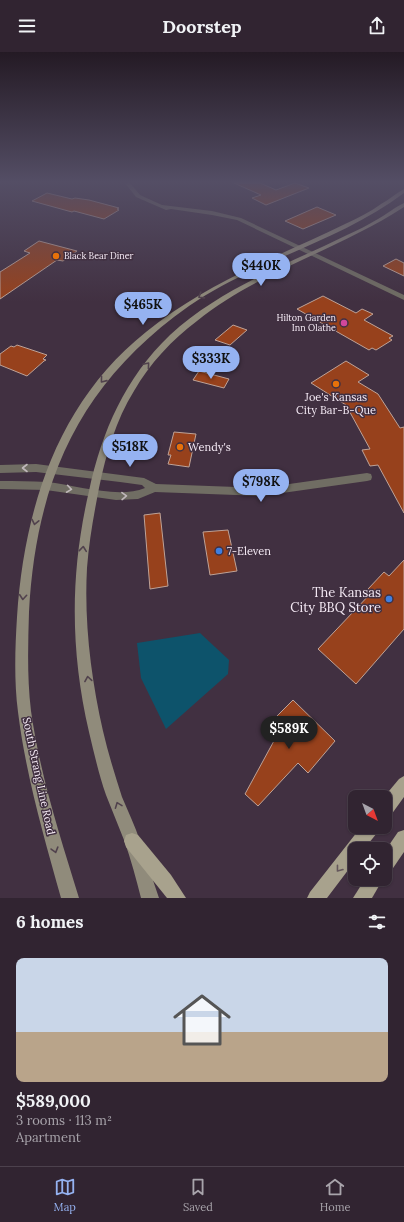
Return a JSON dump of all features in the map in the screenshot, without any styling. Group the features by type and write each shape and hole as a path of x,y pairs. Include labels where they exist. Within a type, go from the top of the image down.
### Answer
{"main road":[{"name":"South Strang Line Road","path":"70,898 52,837 35,768 26,720 21,663 22,609 27,558 37,514 51,470 75,418 94,392 131,349 166,319 236,276 352,222"},
{"path":"150,898 132,841 109,779 93,717 80,615 81,570 86,524 96,476 114,419 128,392 144,368 186,325 229,294 375,222"},
{"path":"392,800 404,784"},
{"path":"316,898 366,834"},
{"path":"392,855 404,838"},
{"path":"132,841 177,898"},
{"path":"362,898 370,886"}],"street":[{"path":"237,222 250,225 404,298"},
{"path":"0,469 36,468 144,482 154,488"},
{"path":"0,485 46,486 116,496 138,495 154,488 261,492 367,477"}],"water":[{"path":"200,633 229,660 228,674 166,729 141,678 137,643"}],"building":[{"path":"288,222 318,222 303,229"},
{"path":"39,241 77,251 63,261 57,260 0,299 0,272 30,253 24,251"},
{"path":"396,259 404,263 404,276 383,266"},
{"name":"Hilton Garden Inn Olathe","path":"323,296 356,313 362,309 373,314 364,320 393,336 389,338 392,340 376,350 372,348 369,350 297,309"},
{"path":"233,325 247,330 230,345 215,340"},
{"path":"17,345 47,355 43,359 46,360 27,376 0,365 0,354 11,346 14,347"},
{"path":"346,361 369,375 358,382 378,394 400,428 404,427 404,513 378,465 370,466 362,450 370,449 346,405 311,383"},
{"path":"199,371 229,379 224,388 193,380"},
{"name":"Wendy's","path":"174,432 196,434 189,467 168,464 171,455 168,455"},
{"path":"160,513 168,586 150,589 144,515"},
{"name":"7-Eleven","path":"228,530 237,571 210,575 203,532"},
{"path":"404,560 404,629 356,684 318,649 372,592 368,589 384,572 389,576"},
{"path":"293,700 335,741 308,773 298,763 258,806 245,794 275,739 265,728"}],"place":[{"name":"Black Bear Diner","path":"56,256"},
{"name":"Hilton Garden Inn Olathe","path":"344,323"},
{"name":"Joe's Kansas City Bar-B-Que","path":"336,384"},
{"name":"Wendy's","path":"180,447"},
{"name":"7-Eleven","path":"219,551"},
{"name":"The Kansas City BBQ Store","path":"389,599"}]}
